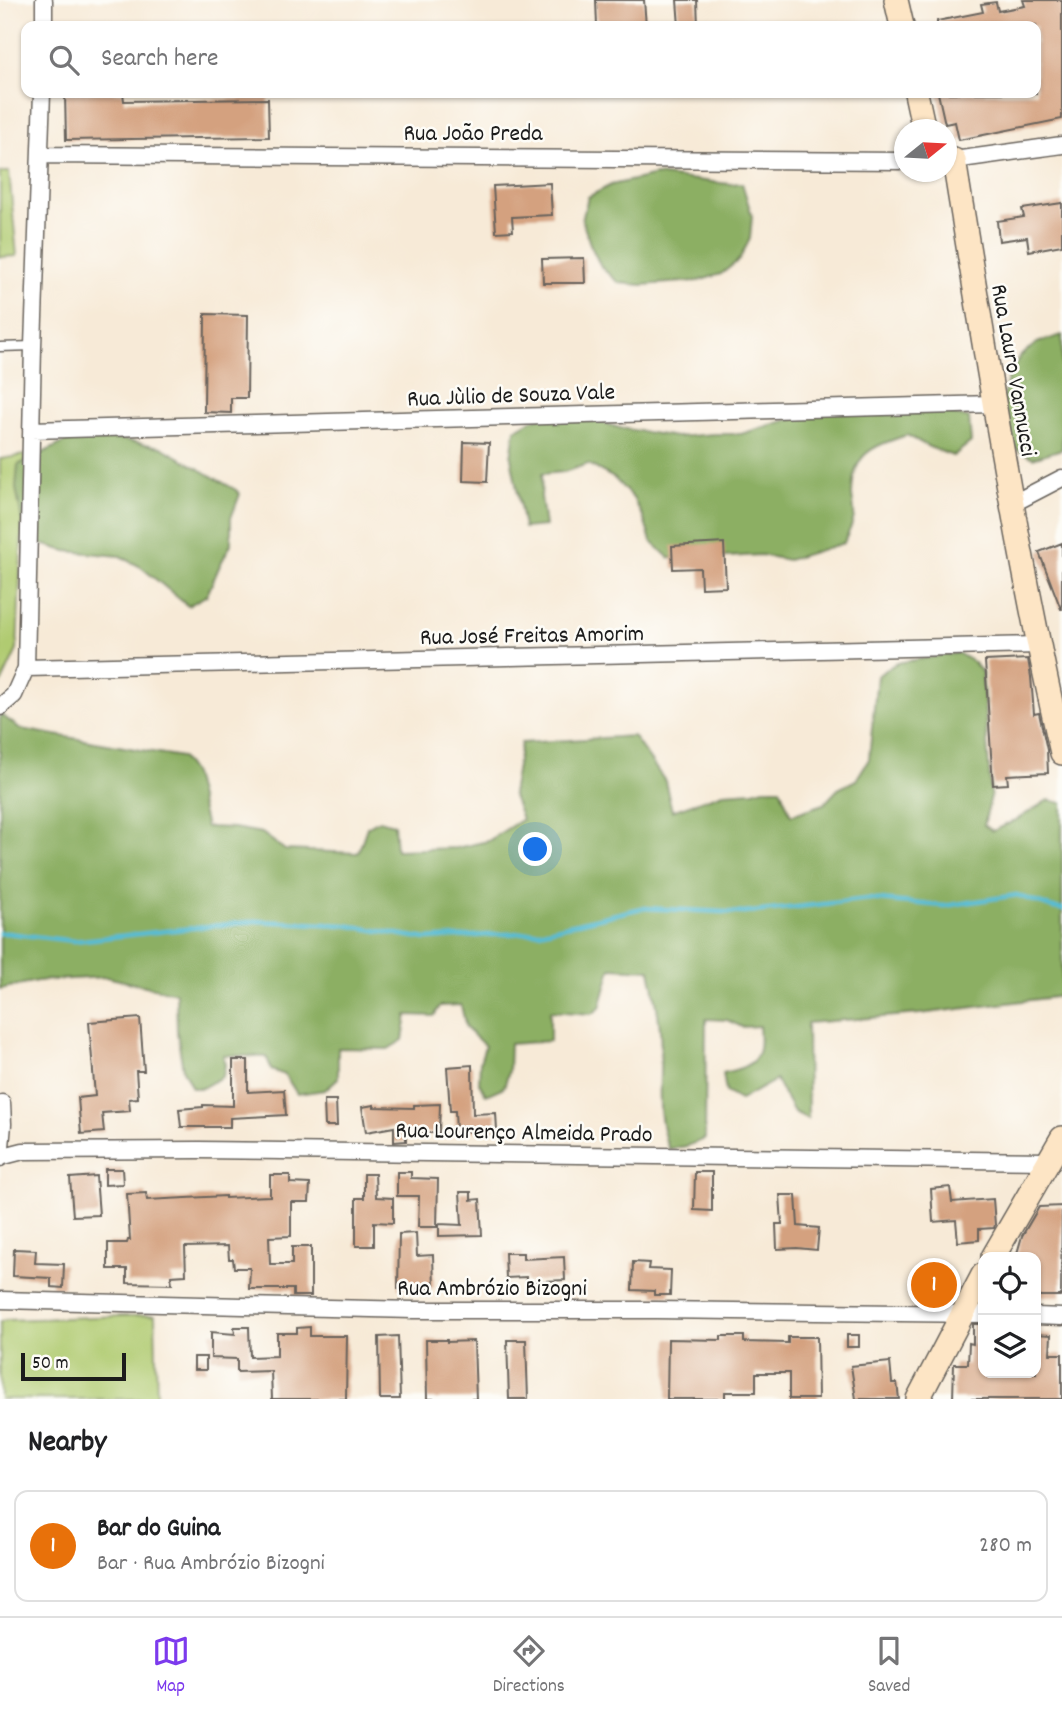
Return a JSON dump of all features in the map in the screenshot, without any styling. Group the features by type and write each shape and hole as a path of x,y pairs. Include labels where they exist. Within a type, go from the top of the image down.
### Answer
{"street":[{"path":"44,0 44,21"},
{"path":"897,0 901,21"},
{"path":"0,707 15,695 26,668 42,98"},
{"path":"917,98 922,119"},
{"path":"957,159 1062,145"},
{"name":"Rua João Preda","path":"41,155 894,161"},
{"name":"Rua Lauro Vannucci","path":"954,182 1012,504 1062,751"},
{"name":"Rua Jùlio de Souza Vale","path":"31,430 993,404"},
{"path":"1012,504 1062,478"},
{"name":"Rua José Freitas Amorim","path":"26,668 1039,645"},
{"path":"0,1157 2,1103"},
{"path":"996,1252 1062,1138"},
{"name":"Rua Lourenço Almeida Prado","path":"0,1157 23,1151 199,1150 1047,1161"},
{"path":"918,1399 973,1313 978,1294"},
{"name":"Rua Ambrózio Bizogni","path":"0,1300 413,1310 973,1313"},
{"path":"1041,1316 1062,1317"}],"lane":[{"path":"0,347 33,345"}],"green space":[{"path":"0,172 9,172 17,256 0,257"},
{"path":"656,175 729,184 742,183 752,216 750,239 739,260 721,274 698,281 642,285 619,283 601,267 582,220 588,197 611,185"},
{"path":"1062,335 1062,449 1033,458 1012,447 1002,402 1008,378 1019,357 1037,343"},
{"path":"837,405 925,408 969,418 971,442 953,456 907,435 874,448 856,469 852,494 854,516 844,543 788,560 761,555 669,558 651,541 633,498 614,478 588,464 564,472 542,474 541,497 545,526 524,528 511,457 515,430 534,419 562,411 620,428 676,437 741,434"},
{"path":"91,434 161,447 240,494 231,518 231,544 207,595 188,606 141,567 120,556 66,551 37,543 22,521 16,488 18,465 67,441"},
{"path":"25,455 17,650 0,686 0,459"},
{"path":"958,653 973,662 982,672 991,796 984,825 993,831 1048,800 1062,803 1062,996 920,1014 807,1023 808,1119 794,1112 776,1080 740,1100 726,1092 723,1073 750,1064 758,1054 759,1026 742,1027 727,1020 706,1019 705,1139 669,1149 661,1120 660,1029 650,970 611,968 600,1008 592,1014 550,1011 550,1041 510,1044 509,1071 504,1087 486,1095 479,1083 480,1062 485,1046 466,1028 461,1005 440,1006 434,1016 407,1015 403,1040 388,1049 338,1048 338,1078 325,1090 297,1094 285,1075 271,1070 267,1057 223,1055 223,1076 202,1088 192,1088 183,1070 177,1032 176,993 106,977 37,981 0,989 0,714 21,729 181,757 193,774 206,827 262,833 285,850 358,853 367,827 379,820 394,824 396,850 456,848 488,841 522,819 512,794 521,743 633,736 665,781 672,811 723,793 764,788 780,788 791,815 824,804 838,789 856,780 869,759 877,676 896,663"},
{"path":"155,1315 157,1399 0,1399 0,1322"}],"building":[{"path":"596,0 644,0 646,21 597,21"},
{"path":"677,0 697,0 698,21 679,21"},
{"path":"1023,0 1062,0 1062,119 959,140 957,119 944,119 939,98 1041,98 1041,21 937,21 983,12 981,4 996,2 998,11 1025,6"},
{"path":"65,98 124,98 124,101 268,99 269,137 66,140"},
{"path":"550,183 552,215 512,217 513,231 496,232 493,186"},
{"path":"1062,203 1062,245 1029,251 1027,237 999,241 997,221 1024,217 1022,209"},
{"path":"584,258 585,283 543,283 542,259"},
{"path":"205,314 248,315 247,398 231,398 231,413 204,412"},
{"path":"464,442 489,443 487,482 463,481"},
{"path":"724,543 726,587 701,588 700,568 673,569 672,546"},
{"path":"1062,543 1062,609 1061,609 1039,552"},
{"path":"1028,659 1034,714 1039,713 1047,750 1048,773 1007,775 1008,784 993,785 985,661"},
{"path":"140,1018 144,1071 136,1071 138,1098 129,1099 130,1111 102,1113 104,1132 81,1134 78,1098 95,1096 89,1022"},
{"path":"233,1060 248,1060 248,1092 284,1090 286,1115 230,1118 230,1127 181,1127 179,1109 203,1105 233,1106"},
{"path":"472,1065 473,1114 496,1113 497,1130 456,1132 455,1111 450,1111 447,1067"},
{"path":"324,1100 336,1100 337,1126 325,1126"},
{"path":"440,1104 439,1133 406,1133 406,1141 394,1142 394,1127 366,1132 362,1107 374,1105 414,1108 414,1105"},
{"path":"105,1169 122,1169 123,1184 105,1185"},
{"path":"397,1172 411,1172 411,1178 438,1179 437,1227 418,1227 419,1196 397,1196"},
{"path":"695,1172 712,1172 712,1211 694,1210"},
{"path":"364,1174 375,1174 376,1197 393,1198 393,1223 374,1222 374,1246 356,1246 356,1198 364,1198"},
{"path":"270,1175 290,1175 290,1183 310,1184 309,1202 291,1202 291,1236 269,1237 270,1264 292,1264 292,1247 311,1247 311,1296 293,1296 293,1289 249,1289 250,1268 234,1268 233,1259 229,1259 228,1246 185,1247 186,1275 171,1276 172,1284 127,1283 127,1269 108,1269 108,1243 127,1243 130,1240 127,1194 146,1193 147,1200 270,1196"},
{"path":"96,1176 99,1215 73,1216 70,1178"},
{"path":"950,1187 952,1202 993,1199 994,1228 979,1229 979,1240 958,1242 956,1220 933,1222 931,1189"},
{"path":"460,1192 471,1192 471,1200 480,1199 482,1235 439,1236 439,1224 462,1225"},
{"path":"780,1195 796,1195 798,1226 819,1228 817,1250 777,1249 776,1224 782,1224"},
{"path":"1062,1206 1061,1296 1041,1296 1041,1252 1017,1252 1022,1236 1039,1207"},
{"path":"416,1233 417,1256 433,1255 434,1288 398,1289 399,1234"},
{"path":"14,1249 36,1250 35,1263 64,1264 63,1288 51,1287 51,1278 13,1276"},
{"path":"505,1253 523,1253 523,1259 564,1257 565,1280 526,1282 526,1277 506,1278"},
{"path":"633,1262 649,1263 648,1269 671,1270 670,1295 632,1290"},
{"path":"973,1324 978,1324 978,1378 1041,1378 1041,1334 1051,1335 1050,1354 1062,1354 1062,1399 953,1399 954,1364 968,1364 969,1343 973,1344"},
{"path":"234,1327 249,1327 250,1357 277,1356 277,1333 297,1333 297,1328 310,1327 310,1336 347,1336 346,1399 272,1399 271,1371 237,1372 237,1359 211,1358 211,1332 235,1334"},
{"path":"847,1335 859,1335 859,1347 847,1347"},
{"path":"398,1336 400,1399 380,1399 379,1337"},
{"path":"721,1336 744,1336 744,1342 788,1343 788,1337 817,1337 818,1399 789,1399 789,1373 756,1373 756,1392 725,1392 725,1399 667,1399 668,1339 721,1340"},
{"path":"426,1340 474,1341 476,1399 427,1399"},
{"path":"507,1340 526,1340 528,1399 509,1399"},
{"path":"194,1357 206,1357 206,1370 194,1370"},
{"path":"890,1362 892,1383 897,1383 899,1399 856,1399 851,1366"}],"waterway":[{"path":"0,933 74,941 257,921 345,925 426,939 539,932 642,908 744,913 868,899 944,906 1017,895 1062,909"}],"place":[{"name":"Bar do Guina","path":"934,1285"}]}
